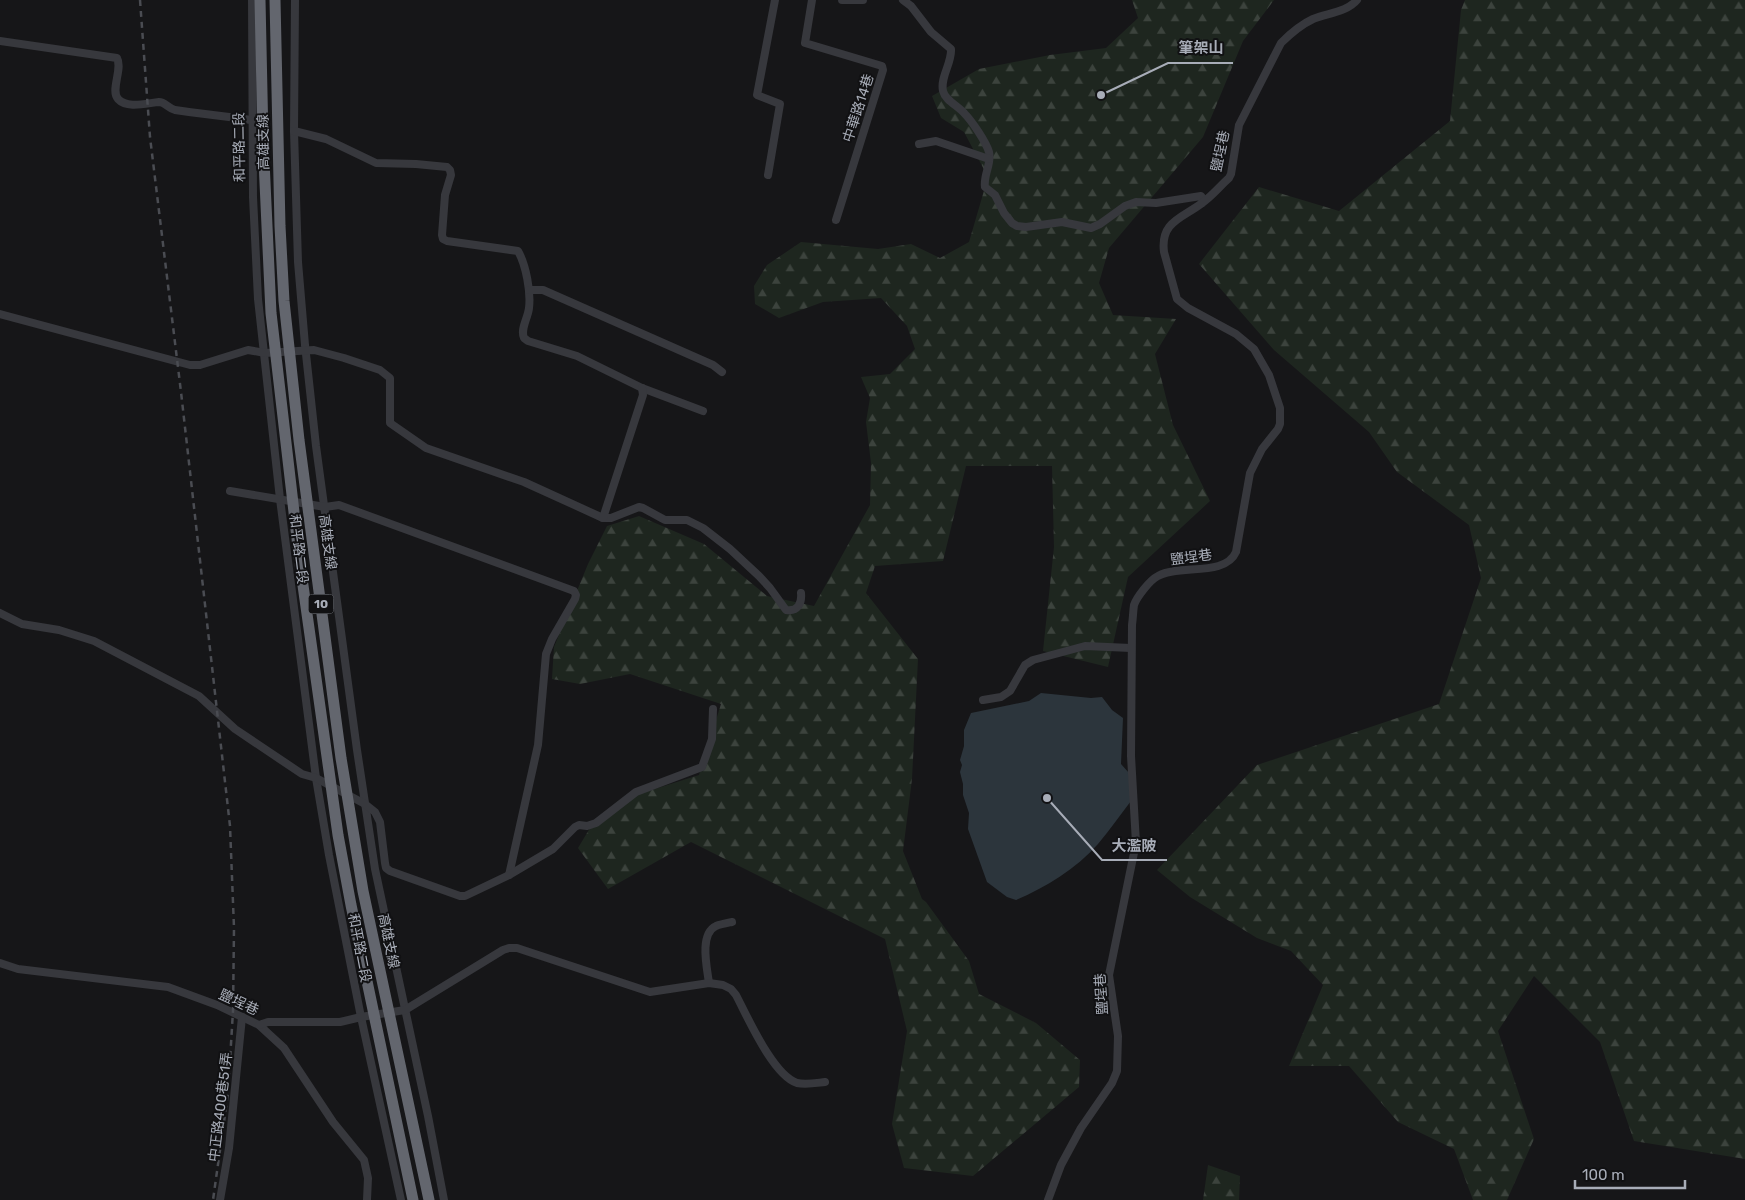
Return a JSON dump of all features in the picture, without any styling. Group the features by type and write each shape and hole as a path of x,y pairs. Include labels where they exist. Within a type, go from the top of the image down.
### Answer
{"highway":[{"name":"高雄支線","path":"260,0 263,139 271,313 300,564 338,836 413,1200"},
{"name":"高雄支線","path":"275,0 280,226 284,301 299,440 341,758 362,891 429,1200"}],"street":[{"name":"和平路二段","path":"252,0 251,120 258,299 280,498 316,778 328,854 401,1200"},
{"path":"295,0 294,131 298,262 305,351 375,870 428,1116 444,1200"},
{"path":"768,175 780,104 756,95 775,0"},
{"name":"中華路14巷","path":"812,0 805,43 882,66 883,70 836,220"},
{"path":"842,0 863,0"},
{"path":"903,0 911,6 931,32 951,49 943,90 948,98 965,113 986,147 989,159 985,187 995,195 1007,217 1018,226 1026,227 1062,222 1091,228 1100,224 1125,206 1136,202 1156,203 1201,196 1203,198 1202,203"},
{"name":"鹽埕巷","path":"1048,1200 1061,1165 1081,1128 1112,1083 1117,1071 1118,1036 1109,975 1136,843 1131,756 1131,648 1135,604 1148,583 1157,576 1184,569 1226,564 1233,559 1236,552 1250,472 1262,449 1280,424 1280,408 1273,384 1254,349 1236,334 1182,304 1174,294 1164,252 1164,236 1174,220 1202,203 1229,178 1238,125 1281,43 1304,24 1350,6 1357,0"},
{"path":"0,41 117,58 119,64 115,94 124,103 161,102 175,110 251,120"},
{"path":"294,131 326,139 376,163 447,167 451,175 445,195 442,235 447,241 518,251 530,290 529,308 523,331 524,338 528,341 577,356 642,388 703,411"},
{"path":"919,144 936,141 989,159"},
{"path":"530,290 543,290 713,365 722,372"},
{"path":"0,314 190,365 200,365 248,350 265,353 314,350 380,370 390,378 390,423 426,448 524,482 603,518 611,518 639,507 665,520 687,520 703,528 730,549 770,588 786,610 790,611 799,606 802,602 801,593"},
{"path":"603,518 643,395 642,388"},
{"path":"230,491 325,507 339,505 574,591 576,595 546,654 538,745 509,875"},
{"path":"0,613 22,624 59,630 94,641 198,696 235,729 302,774 316,778 365,804 375,812 380,822 386,868 464,896 509,875 553,848 575,826 592,825 636,792 702,767 712,739 713,709"},
{"path":"983,700 1001,697 1010,691 1025,665 1033,660 1085,646 1131,648"},
{"path":"709,983 705,954 707,935 715,926 732,922"},
{"path":"259,1025 268,1022 340,1022 405,1010 503,950 517,948 650,992 709,983 723,985 731,989 774,1063 784,1075 798,1083 825,1082"},
{"name":"鹽埕巷","path":"0,963 18,969 168,987 217,1004 259,1025 284,1048 333,1122 364,1160 368,1178 367,1200"},
{"name":"中正路400巷51弄","path":"220,1200 229,1148 242,1017"}],"green space":[{"path":"1132,0 1274,0 1243,41 1203,137 1109,248 1099,283 1113,315 1176,319 1155,354 1173,425 1210,501 1128,577 1108,667 1043,651 1054,547 1052,466 966,466 943,561 875,566 866,593 918,659 912,779 903,851 922,899 969,961 979,994 1036,1023 1080,1060 1079,1087 973,1176 904,1168 892,1124 907,1031 885,939 691,842 608,889 578,848 593,823 620,800 699,775 721,704 630,674 580,684 552,679 554,647 588,564 607,526 639,516 704,544 767,596 814,606 870,505 871,463 866,422 870,398 861,377 890,374 915,349 907,326 881,298 823,302 779,318 755,304 754,286 767,265 801,242 878,249 911,244 940,258 969,242 988,177 964,132 941,118 932,96 979,69 1050,55 1106,48 1138,18"},
{"path":"1465,0 1745,0 1745,1159 1634,1141 1600,1042 1534,976 1498,1031 1534,1139 1507,1200 1473,1200 1454,1149 1398,1122 1349,1066 1289,1066 1323,985 1291,951 1257,938 1190,897 1157,870 1257,765 1439,704 1481,578 1469,525 1397,472 1369,432 1274,350 1199,264 1259,187 1339,211 1450,121 1461,10"},
{"path":"1208,1165 1240,1176 1239,1200 1203,1200"}],"shaded area":[{"path":"1041,693 1091,698 1102,697 1112,710 1123,718 1121,764 1129,773 1131,801 1098,844 1080,861 1049,883 1016,900 1007,897 987,882 968,829 969,813 963,795 960,772 962,765 960,760 964,746 964,730 971,713 1029,701"}],"railway":[{"path":"140,0 150,137 230,826 234,928 233,1011 228,1093 213,1200"}],"place":[{"name":"筆架山","path":"1101,95"},
{"name":"大濫陂","path":"1047,798"}]}
